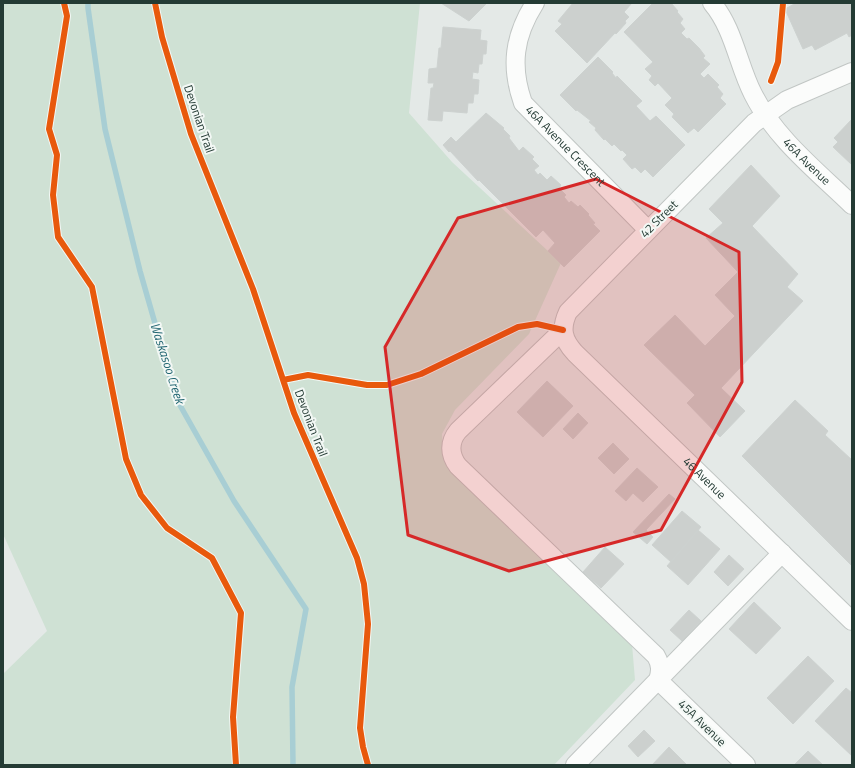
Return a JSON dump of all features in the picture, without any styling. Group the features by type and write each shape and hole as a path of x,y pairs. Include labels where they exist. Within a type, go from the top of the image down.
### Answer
{"street":[{"name":"46A Avenue Crescent","path":"535,3 518,35 516,53 517,77 523,103 648,230"},
{"path":"712,3 723,20 753,94 765,115"},
{"name":"42 Street","path":"563,330 568,312 748,129 765,115 788,100 852,72"},
{"name":"46A Avenue","path":"765,115 781,134 852,205"},
{"path":"563,330 458,431 451,442 453,458 458,466 656,656 661,669 658,680"},
{"name":"46 Avenue","path":"563,330 566,341 575,353 852,621"},
{"path":"575,765 782,553"},
{"name":"45A Avenue","path":"658,680 746,765"}],"highlighted area":[{"path":"596,179 739,252 742,382 661,530 509,571 408,535 385,347 458,218"}],"green space":[{"path":"3,3 420,3 409,113 452,162 561,263 529,334 455,410 442,434 444,461 632,644 635,680 554,765 3,765 3,674 47,631 3,534"}],"building":[{"path":"441,3 487,3 469,21"},
{"path":"573,3 632,3 624,12 629,17 625,21 626,23 587,63 555,31 562,24 558,21"},
{"path":"653,3 671,3 678,11 677,12 683,19 680,23 685,29 681,33 687,39 689,38 699,48 705,56 703,58 710,64 700,74 704,78 708,74 719,85 717,87 723,94 720,98 726,104 698,132 694,128 688,133 672,117 674,114 665,105 672,98 658,83 655,86 649,80 652,76 645,69 653,62 624,32"},
{"path":"796,3 852,3 852,35 849,37 847,33 815,50 812,45 803,49 785,9"},
{"path":"443,27 481,30 480,40 487,41 486,54 483,54 482,64 479,64 478,73 473,72 472,79 479,80 478,94 474,94 473,103 468,103 467,113 443,111 442,121 428,120 431,88 433,88 434,83 428,83 429,69 437,68"},
{"path":"598,57 613,72 612,73 616,78 617,76 642,101 636,106 650,121 656,116 685,145 653,177 645,169 641,173 635,167 632,169 623,159 627,155 614,144 612,146 605,139 604,140 595,130 596,128 589,122 591,121 577,110 576,111 560,95"},
{"path":"486,113 504,128 503,129 510,136 509,138 519,151 523,147 534,157 532,159 539,166 534,170 538,175 540,173 547,180 551,176 561,185 559,188 566,195 564,197 569,203 571,201 578,207 580,205 589,214 588,215 595,223 593,224 600,231 564,267 548,251 555,243 543,230 536,237 443,145 451,137 456,142"},
{"path":"852,119 852,165 833,147 838,142 834,138"},
{"path":"751,165 780,196 752,226 798,274 787,287 803,301 721,388 745,411 720,437 687,403 695,395 644,345 675,315 705,346 735,316 715,295 738,272 706,238 723,223 709,209"},
{"path":"547,381 573,406 543,437 517,412"},
{"path":"795,400 828,431 825,435 852,460 852,566 742,456"},
{"path":"578,413 588,423 573,439 563,429"},
{"path":"613,443 629,459 614,474 598,458"},
{"path":"637,468 658,487 643,502 633,493 626,501 615,491"},
{"path":"669,494 675,499 646,530 653,537 647,544 633,532"},
{"path":"682,511 701,527 671,562 652,545"},
{"path":"698,530 720,549 688,585 667,566"},
{"path":"605,547 624,564 601,588 583,572"},
{"path":"729,555 744,569 728,586 714,572"},
{"path":"754,602 781,628 756,654 729,629"},
{"path":"689,610 701,621 682,641 670,630"},
{"path":"808,656 834,681 793,724 767,698"},
{"path":"846,688 852,693 852,756 815,721"},
{"path":"644,730 655,741 638,757 628,746"},
{"path":"669,747 686,764 652,765"},
{"path":"808,751 823,765 794,765"}],"waterway":[{"name":"Waskasoo Creek","path":"88,3 105,129 140,271 177,400 234,501 306,609 292,687 293,765"}],"cycle path":[{"path":"64,3 67,16 49,129 57,155 53,195 58,237 92,287 126,459 141,495 167,528 212,558 241,613 233,717 236,765"},
{"name":"Devonian Trail","path":"155,3 162,37 191,134 253,289 294,413 357,558 364,584 368,624 360,728 368,765"},
{"path":"771,81 778,62 783,3"},
{"path":"283,380 308,375 367,385 387,385 421,374 518,327 537,324 563,330"}]}
